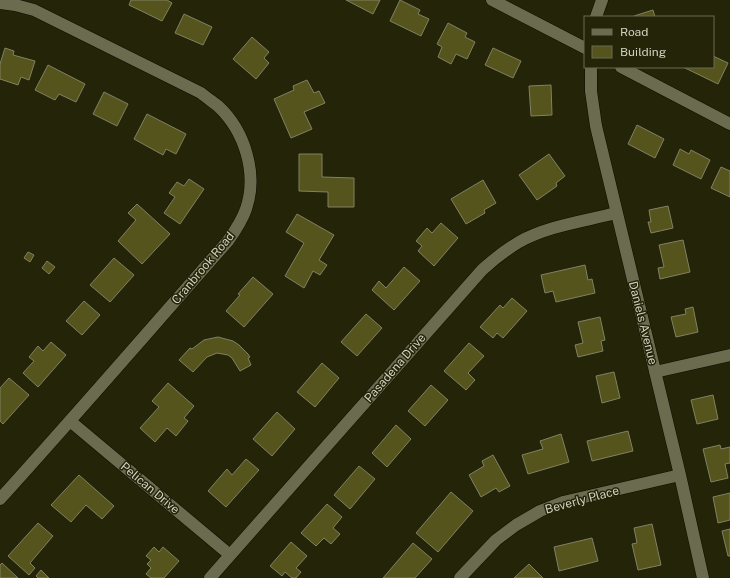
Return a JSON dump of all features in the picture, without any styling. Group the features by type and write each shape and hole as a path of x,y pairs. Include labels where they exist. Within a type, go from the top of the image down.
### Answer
{"street":[{"path":"492,0 584,47"},
{"path":"596,16 602,0"},
{"name":"Cranbrook Road","path":"0,3 34,10 201,93 218,106 239,134 247,154 250,172 250,189 246,208 239,224 228,241 0,499"},
{"name":"Daniels Avenue","path":"591,68 591,91 596,126 680,475 703,578"},
{"path":"623,68 730,124"},
{"name":"Pasadena Drive","path":"210,578 482,270 520,241 542,231 616,213"},
{"path":"655,372 730,355"},
{"name":"Pelican Drive","path":"70,421 230,556"},
{"name":"Beverly Place","path":"460,578 496,540 516,524 540,511 563,502 680,475"}],"building":[{"path":"131,0 167,0 172,3 162,21 129,5"},
{"path":"346,0 380,0 373,14"},
{"path":"400,0 420,10 418,14 429,19 421,36 390,21"},
{"path":"653,10 655,16 634,16"},
{"path":"184,14 212,27 203,45 175,33"},
{"path":"448,23 467,33 465,37 475,42 467,59 456,54 451,64 438,57 442,47 437,44"},
{"path":"252,37 269,52 264,58 269,63 256,79 233,59"},
{"path":"5,48 14,51 13,55 35,61 29,80 21,77 18,85 0,79 0,64"},
{"path":"493,48 521,61 513,78 485,65"},
{"path":"714,56 728,63 718,84 685,68 714,68"},
{"path":"48,65 85,84 76,102 59,94 55,100 35,90"},
{"path":"307,80 314,93 319,91 325,103 304,112 312,129 291,138 274,99 294,90 293,86"},
{"path":"551,85 552,115 531,116 529,86"},
{"path":"104,92 128,104 117,126 93,114"},
{"path":"147,114 186,134 176,154 166,149 163,155 134,139"},
{"path":"637,125 664,139 655,158 628,144"},
{"path":"680,149 689,154 691,150 710,160 701,179 673,165"},
{"path":"299,154 322,154 322,177 354,178 354,207 328,207 328,192 299,191"},
{"path":"549,154 565,176 556,183 557,186 537,200 519,175"},
{"path":"721,167 730,171 730,197 711,188"},
{"path":"189,179 204,189 180,224 164,213 175,197 169,193 177,182 184,186"},
{"path":"483,180 496,203 484,210 485,213 466,224 451,199"},
{"path":"137,204 170,234 142,264 118,241 136,220 128,213"},
{"path":"668,206 673,228 651,233 648,222 651,222 649,210"},
{"path":"297,214 334,235 319,260 327,265 320,275 313,271 304,288 285,276 304,243 286,232"},
{"path":"441,223 458,238 434,266 418,251 422,246 416,241 427,228 432,233"},
{"path":"683,240 690,272 660,279 658,268 664,267 659,245"},
{"path":"28,252 34,255 30,262 24,258"},
{"path":"114,258 134,275 110,302 90,285"},
{"path":"47,261 55,267 49,274 42,268"},
{"path":"585,265 588,280 592,279 595,293 556,302 553,291 545,293 541,275"},
{"path":"404,267 420,281 394,310 372,290 379,281 386,288"},
{"path":"253,277 273,294 244,327 226,311"},
{"path":"512,298 527,311 503,338 497,333 493,338 480,327 500,305 503,308"},
{"path":"84,301 100,315 82,335 66,321"},
{"path":"693,307 698,332 676,337 671,317 686,314 685,309"},
{"path":"366,314 382,328 357,356 341,342"},
{"path":"600,317 605,340 601,341 603,351 578,357 575,345 583,343 578,322"},
{"path":"218,337 233,341 239,345 250,357 248,358 251,365 240,371 232,358 228,355 217,353 207,357 193,372 179,360 190,348 192,349 204,340"},
{"path":"51,342 66,355 38,387 23,373 34,361 29,357 38,346 43,351"},
{"path":"469,343 484,356 468,373 475,380 466,390 444,371"},
{"path":"322,363 339,378 315,407 297,392"},
{"path":"614,372 620,398 602,403 596,376"},
{"path":"9,378 29,395 3,424 0,421 0,388"},
{"path":"168,383 194,406 184,418 188,421 176,436 167,428 155,442 140,428 159,407 152,401"},
{"path":"431,385 448,400 425,426 408,411"},
{"path":"713,395 718,419 697,424 691,400"},
{"path":"277,412 295,429 272,456 253,439"},
{"path":"396,425 411,439 387,467 372,453"},
{"path":"628,431 633,451 592,461 587,441"},
{"path":"561,434 569,462 528,474 522,455 543,449 540,441"},
{"path":"720,445 721,449 730,447 730,463 725,464 728,478 711,482 703,449"},
{"path":"493,455 510,486 499,492 496,488 481,497 469,475 484,466 482,461"},
{"path":"246,459 259,470 226,507 208,491 227,469 232,475"},
{"path":"359,466 375,479 350,509 334,495"},
{"path":"79,475 114,506 102,519 86,505 71,522 51,505"},
{"path":"451,492 473,511 438,552 416,533"},
{"path":"730,493 730,520 718,523 713,497"},
{"path":"327,504 342,517 333,528 340,534 331,544 324,538 316,546 301,533"},
{"path":"38,523 53,536 30,563 35,568 29,575 8,556"},
{"path":"652,524 661,565 638,570 632,544 637,543 634,528"},
{"path":"730,529 730,556 728,556 722,531"},
{"path":"592,538 598,561 559,571 554,547"},
{"path":"291,542 307,556 296,568 301,572 296,578 292,578 285,572 282,576 270,566"},
{"path":"413,543 432,559 415,578 383,578"},
{"path":"154,547 159,552 163,547 179,561 164,578 151,578 146,574 151,568 147,564 151,560 146,556"},
{"path":"2,563 18,578 0,578 0,565"},
{"path":"529,564 543,578 514,578"},
{"path":"41,570 49,578 38,578 36,576"}]}
